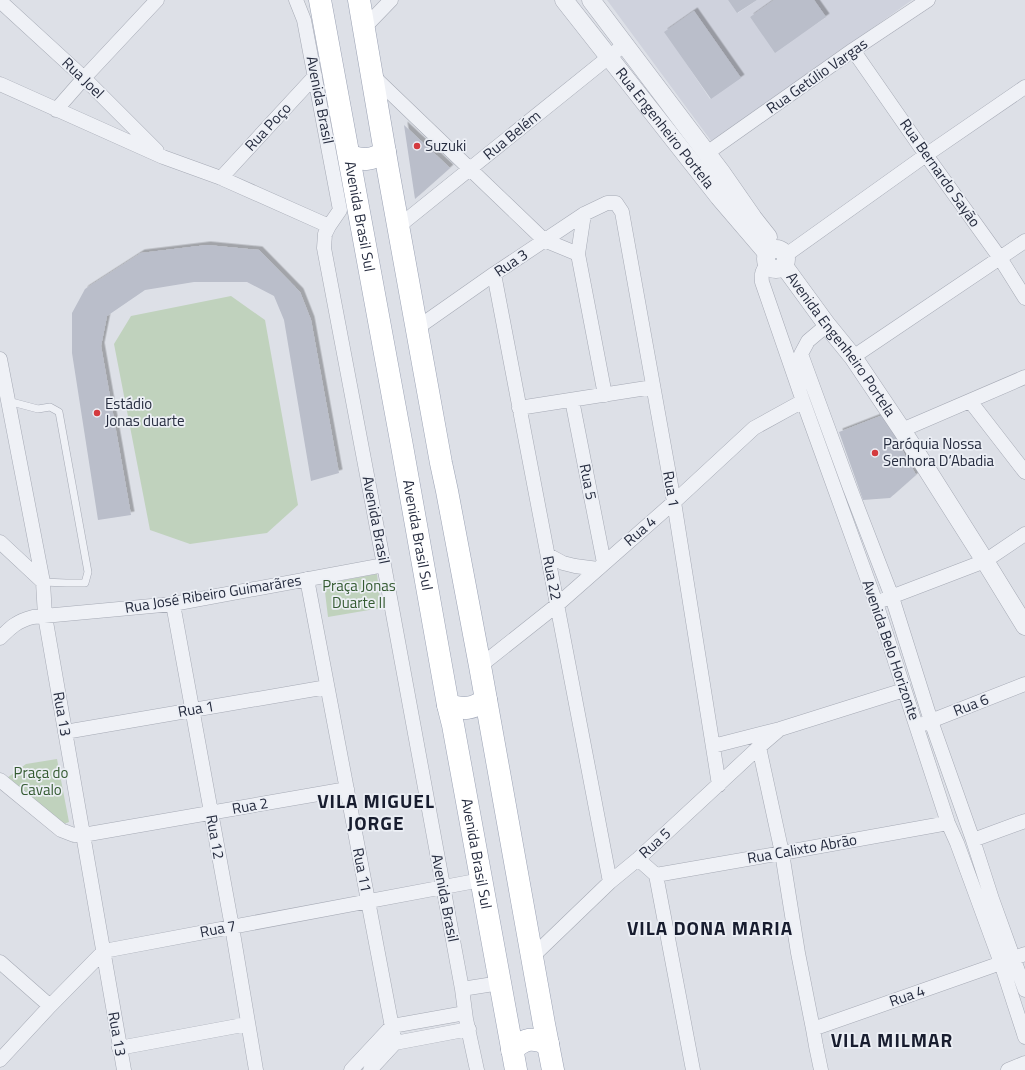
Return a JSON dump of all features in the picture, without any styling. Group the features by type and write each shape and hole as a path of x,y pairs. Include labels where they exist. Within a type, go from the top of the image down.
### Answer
{"main road":[{"name":"Avenida Brasil Sul","path":"320,0 351,166 349,210 404,456 514,1060"},
{"path":"359,0 437,441 480,666 553,1070"},
{"path":"351,166 361,170 379,168 387,161"},
{"path":"437,441 420,449 411,449 404,456 414,462 423,459 432,459 441,463"},
{"path":"451,715 460,720 467,717 483,717 488,711"},
{"path":"508,1027 526,1031 536,1028 546,1034"},
{"path":"514,1060 519,1043 529,1040 539,1040 546,1034"}],"street":[{"name":"Rua Joel","path":"0,0 84,78 163,158"},
{"path":"56,110 157,0"},
{"name":"Avenida Brasil","path":"296,0 304,20 315,76 349,210 329,226 325,234 324,248 384,565 462,989 465,1013 477,1070"},
{"path":"364,28 391,0"},
{"name":"Rua Engenheiro Portela","path":"564,0 742,225 774,261"},
{"name":"Rua Engenheiro Portela","path":"591,0 753,218 774,261"},
{"name":"Rua Getúlio Vargas","path":"706,153 853,50 928,0"},
{"name":"Rua Belém","path":"399,226 625,44"},
{"name":"Rua Bernardo Sayão","path":"853,50 1000,258 1025,298"},
{"path":"372,75 544,240 578,254"},
{"name":"Rua Poço","path":"221,178 315,76"},
{"name":"Rua Joel","path":"0,84 163,158 221,178 329,226"},
{"path":"742,225 774,261 1025,87"},
{"name":"Rua 3","path":"417,328 544,240 584,214 608,203"},
{"name":"Rua 1","path":"608,203 616,204 622,212 674,502 719,785"},
{"path":"584,214 578,254 605,394"},
{"path":"853,357 1025,241"},
{"name":"Avenida Engenheiro Portela","path":"774,261 853,357 902,430 985,560 1025,626"},
{"name":"Avenida Belo Horizonte","path":"774,261 762,282 876,603 948,823 1013,958 1025,990"},
{"name":"Rua 22","path":"494,274 610,882"},
{"name":"Avenida Belo Horizonte","path":"827,325 808,341 801,354 892,597 931,720 973,840 986,902"},
{"name":"Rua 13","path":"1,364 43,582 45,616 124,1070"},
{"path":"902,430 1025,377"},
{"path":"519,408 654,387"},
{"name":"Rua 5","path":"572,400 601,566"},
{"name":"Rua 4","path":"480,666 557,605 674,502 754,428 803,401"},
{"path":"970,401 1025,472"},
{"path":"876,603 985,560 1025,534"},
{"path":"0,542 43,582"},
{"path":"548,555 563,563 574,566 601,566"},
{"name":"Rua José Ribeiro Guimarãres","path":"0,638 13,626 24,619 173,604 384,565"},
{"name":"Rua 11","path":"307,579 395,1042"},
{"name":"Rua 12","path":"173,604 232,927 256,1070"},
{"name":"Rua 6","path":"917,726 1025,684"},
{"name":"Rua 1","path":"65,732 327,687"},
{"name":"Rua 5","path":"713,746 780,729 904,690"},
{"name":"Rua 5","path":"532,957 610,882 638,859 780,729"},
{"path":"759,747 782,853 798,953 821,1070"},
{"path":"0,780 62,830 74,835 83,835"},
{"name":"Rua 2","path":"83,835 347,789"},
{"path":"973,840 1025,821"},
{"name":"Rua Calixto Abrão","path":"656,875 948,823"},
{"path":"638,859 656,875 693,1070"},
{"name":"Rua 7","path":"104,951 481,880"},
{"path":"0,1060 104,951"},
{"name":"Avenida Belo Horizonte","path":"1013,958 1025,1037"},
{"name":"Rua 4","path":"813,1029 1013,958"},
{"path":"0,962 50,1006"},
{"path":"462,989 500,983"},
{"path":"351,1070 392,1026 465,1013"},
{"path":"119,1048 248,1024"},
{"path":"370,1070 395,1042 469,1029"},
{"path":"1008,1070 1025,1064"}],"lane":[{"path":"8,401 38,409 50,407 58,412 88,572 85,583 43,582"}],"shaded area":[{"path":"607,0 728,0 738,13 757,0 774,0 750,17 775,52 825,18 814,0 912,0 712,142","holes":["694,11 740,78 710,99 665,32"]}],"green space":[{"path":"231,296 265,320 298,505 267,533 190,544 150,530 114,344 131,316"},
{"name":"Praça Jonas Duarte II","path":"377,574 381,608 328,617 324,584"},
{"name":"Praça do Cavalo","path":"57,759 69,822 61,825 7,778 26,764"}],"building":[{"path":"728,0 757,0 737,13"},
{"path":"774,0 814,0 826,17 775,53 750,17"},
{"path":"694,11 741,78 711,99 664,32"},
{"name":"Suzuki","path":"404,125 450,168 415,199"},
{"name":"Estádio Jonas duarte","path":"207,245 259,250 300,292 311,320 339,473 311,481 284,320 274,296 247,282 194,282 145,290 107,316 101,346 131,515 98,520 72,353 72,313 85,289 141,253"},
{"name":"Paróquia Nossa Senhora D’Abadia","path":"883,415 916,475 890,498 863,500 839,432"}],"place":[{"name":"Suzuki","path":"417,146"},
{"name":"Estádio Jonas duarte","path":"97,413"},
{"name":"Paróquia Nossa Senhora D’Abadia","path":"875,453"}],"district":[{"name":"VILA MIGUEL JORGE","path":"376,812"},
{"name":"VILA DONA MARIA","path":"710,928"},
{"name":"VILA MILMAR","path":"892,1040"}]}
